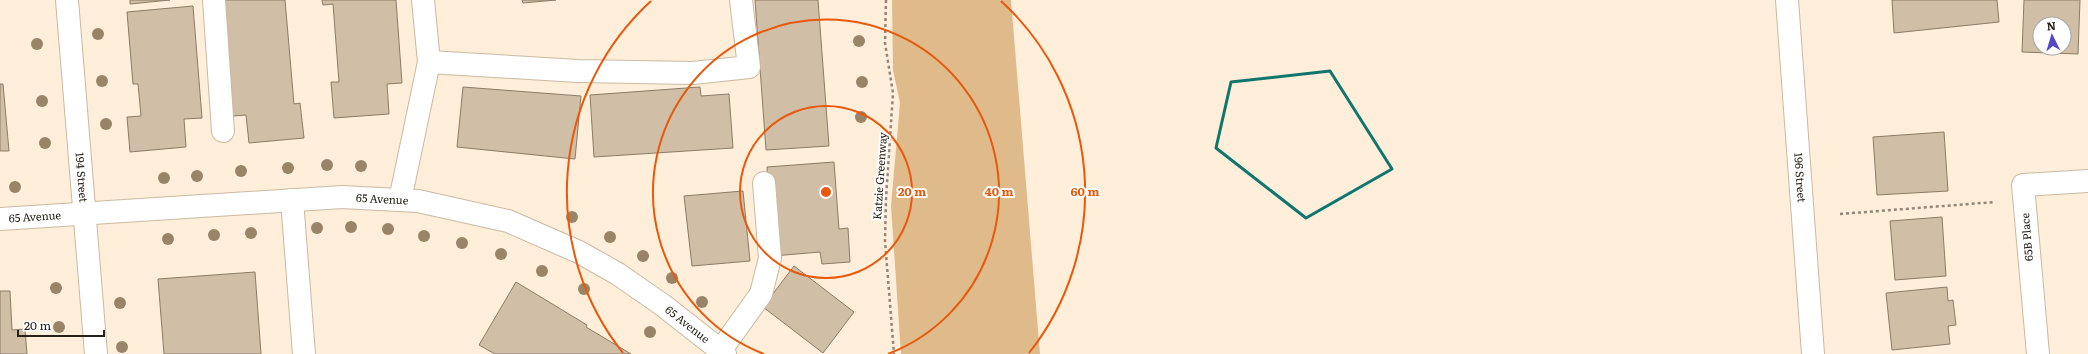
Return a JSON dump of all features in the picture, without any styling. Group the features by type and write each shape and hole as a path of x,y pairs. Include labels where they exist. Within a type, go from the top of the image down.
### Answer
{"street":[{"name":"194 Street","path":"67,0 96,354"},
{"path":"214,0 223,131"},
{"path":"400,200 429,62 423,0"},
{"path":"429,62 578,72 693,73 749,67 741,0"},
{"name":"196 Street","path":"1787,0 1813,354"},
{"name":"65B Place","path":"2038,354 2023,185 2088,181"},
{"path":"721,353 761,294 770,258 764,183"},
{"name":"65 Avenue","path":"0,219 342,197 400,200 442,206 508,221 578,252 618,274 664,306 721,353"},
{"path":"292,200 304,354"}],"path":[{"name":"Katzie Greenway","path":"886,0 884,43 893,93 885,240 894,354"},
{"path":"1840,214 1995,202"}],"highlighted area":[{"path":"1330,71 1392,169 1306,218 1216,148 1231,82"}],"shaded area":[{"path":"892,0 1011,0 1040,354 901,354 891,206 900,103 893,70"}],"building":[{"path":"130,0 170,0 130,4"},
{"path":"222,0 285,0 294,104 300,103 304,138 249,143 246,115 233,116"},
{"path":"322,0 396,0 402,83 387,84 389,114 334,118 331,82 339,82 333,4 323,5"},
{"path":"522,0 556,0 523,3"},
{"path":"755,0 818,0 829,146 766,150"},
{"path":"1892,0 1997,0 1999,22 1894,33"},
{"path":"2024,0 2080,0 2078,54 2072,54 2072,16 2032,16 2032,52 2022,52"},
{"path":"193,6 202,118 184,119 186,147 130,152 127,117 141,116 138,84 133,84 127,12"},
{"path":"0,84 3,84 9,151 0,151"},
{"path":"463,87 581,96 575,159 457,147"},
{"path":"700,87 701,96 729,94 733,148 594,157 590,95"},
{"path":"1944,132 1948,191 1877,195 1873,137"},
{"path":"834,162 839,229 848,228 850,262 822,264 820,252 773,256 767,167"},
{"path":"743,191 750,261 692,266 684,196"},
{"path":"1942,217 1946,276 1895,280 1890,221"},
{"path":"794,266 854,312 823,353 763,307"},
{"path":"255,272 261,354 164,354 158,279"},
{"path":"516,282 587,325 586,327 631,354 495,354 479,345"},
{"path":"1947,287 1948,301 1953,300 1956,325 1948,326 1950,344 1892,350 1886,293"},
{"path":"0,291 10,291 12,330 25,329 27,354 0,354"}]}
